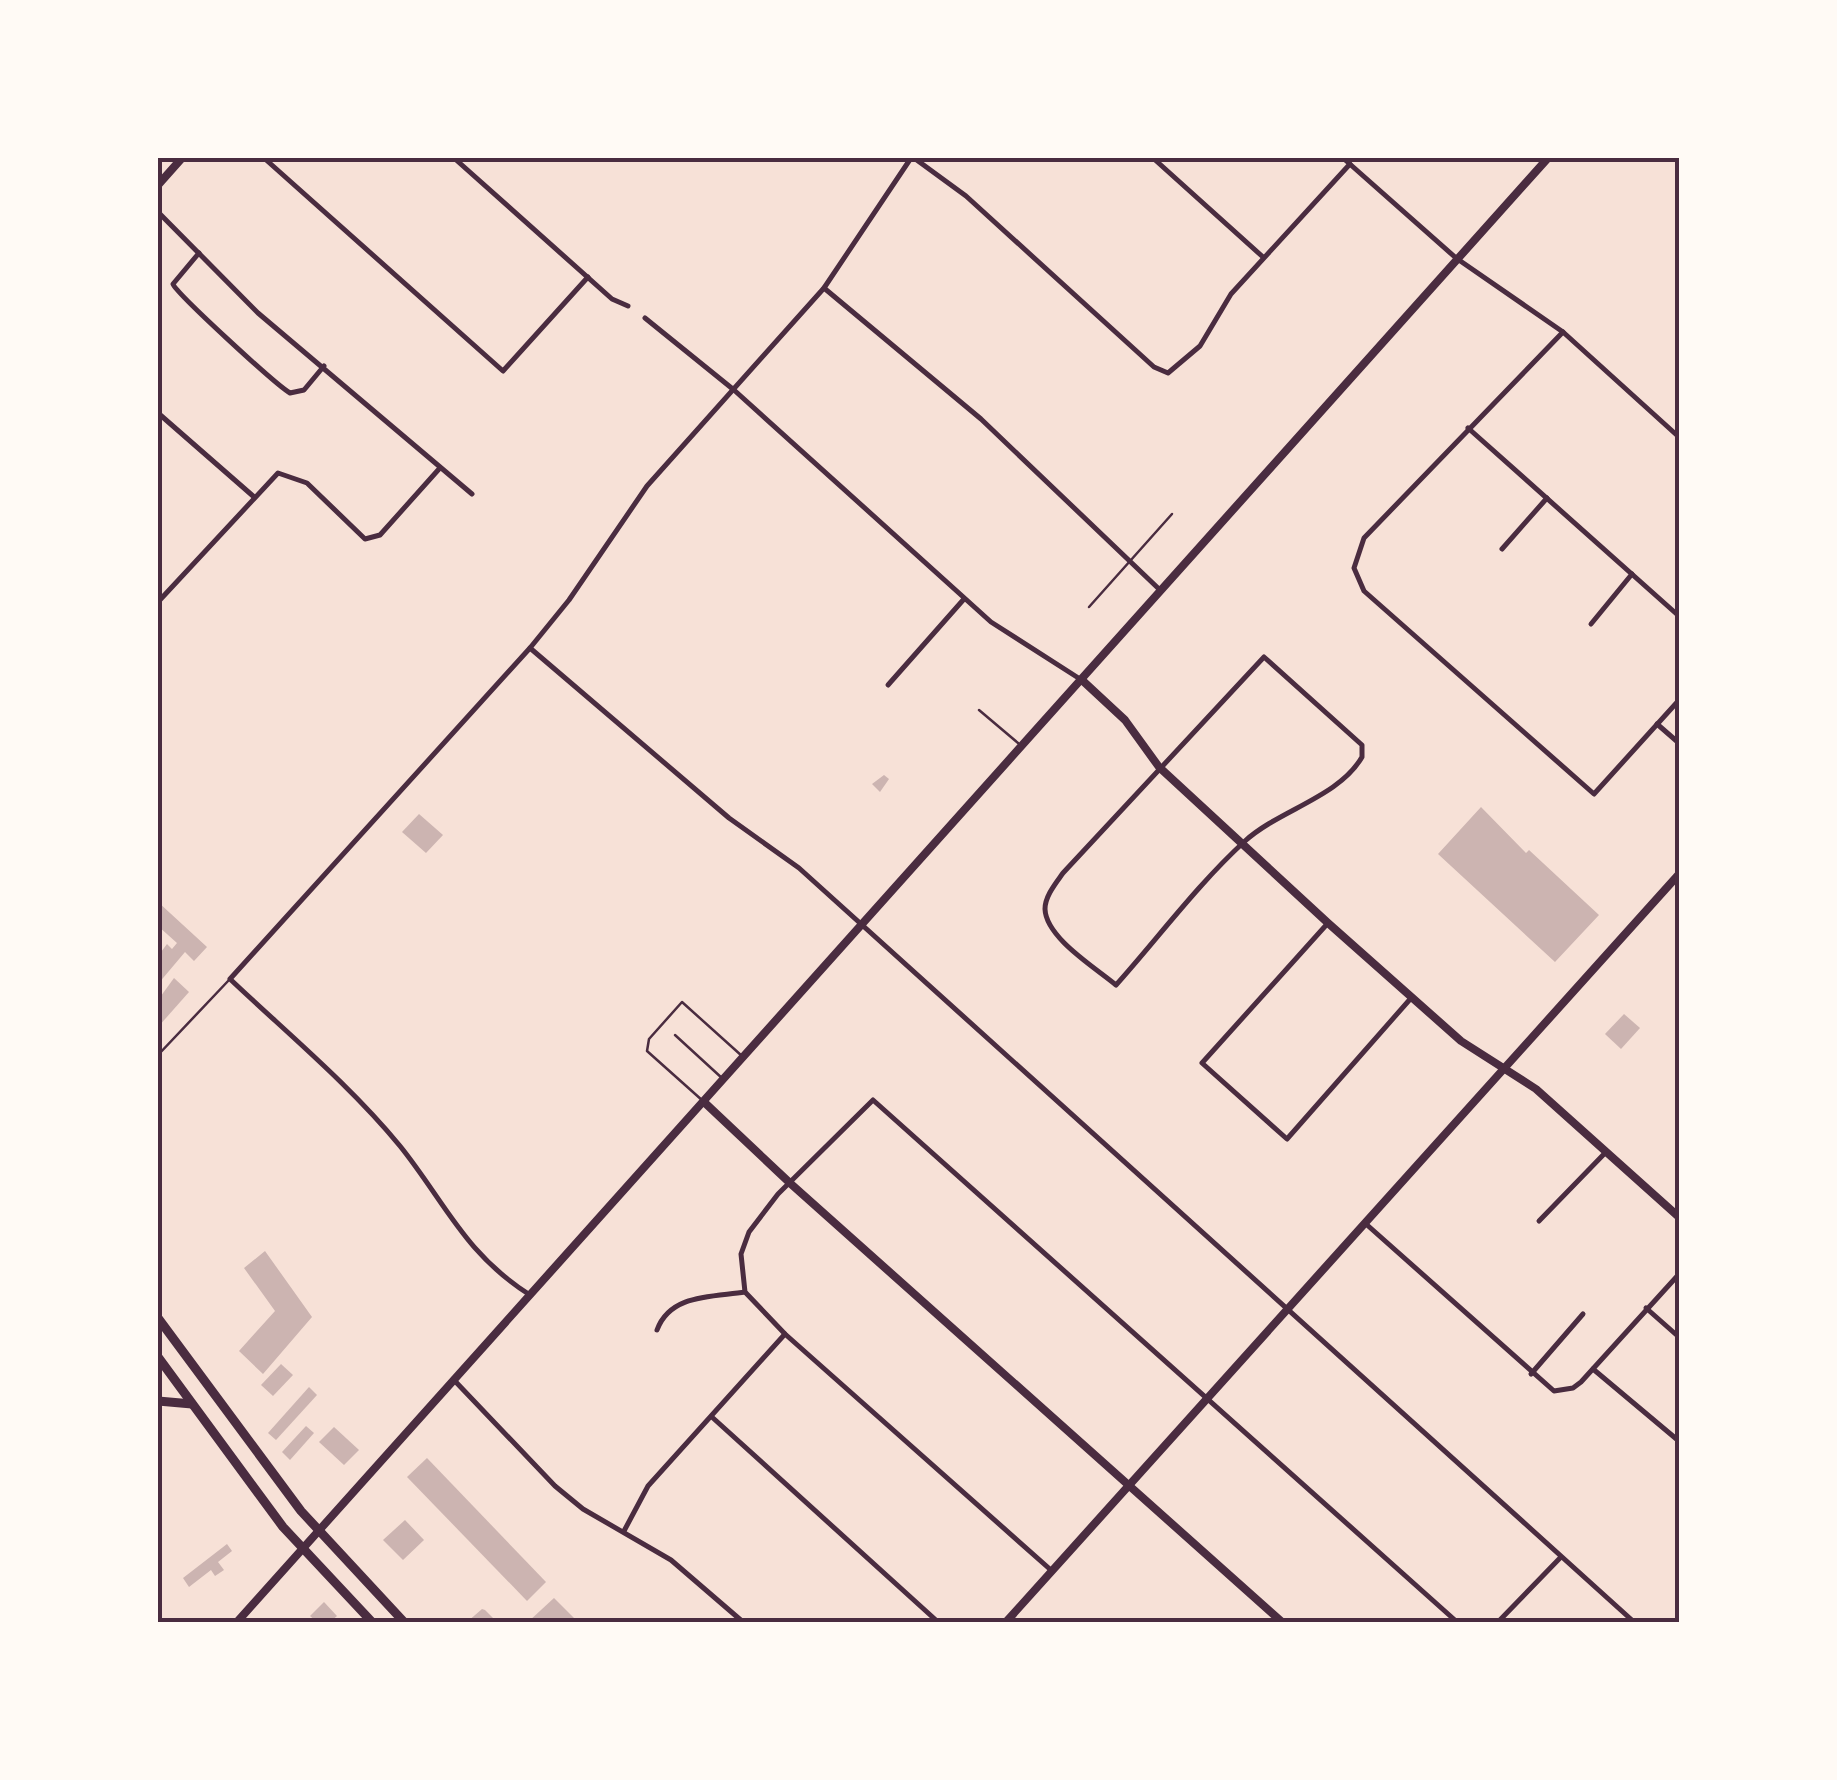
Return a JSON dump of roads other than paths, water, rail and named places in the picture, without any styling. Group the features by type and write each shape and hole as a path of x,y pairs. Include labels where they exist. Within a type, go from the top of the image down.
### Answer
{"main road":[{"path":"159,1321 318,1532 404,1622"},
{"path":"158,1358 302,1549 372,1622"},
{"path":"158,1402 192,1404"}],"street":[{"path":"158,185 182,158"},
{"path":"264,158 503,371 588,277"},
{"path":"454,158 612,299 628,306"},
{"path":"530,1295 456,1230 402,1148 377,1120 230,979 530,648 569,600 647,486 824,288 912,158 966,196 1154,367 1168,373 1200,346 1231,294 1350,164"},
{"path":"1153,158 1263,257"},
{"path":"1343,158 1456,258 1562,332 1680,438"},
{"path":"237,1622 1548,158"},
{"path":"158,212 258,313 472,494"},
{"path":"199,253 174,284 175,292 199,315 290,394 304,390 324,366"},
{"path":"824,288 981,418 1162,592"},
{"path":"645,318 734,390 964,599 1015,639 1053,658 1083,680 1125,720 1158,766 1328,923 1473,1050 1536,1089 1680,1218"},
{"path":"1562,332 1364,538 1354,568 1364,591 1594,794 1680,699"},
{"path":"158,413 253,496"},
{"path":"1468,428 1680,618"},
{"path":"158,602 278,472 296,476 365,539 372,538 440,469"},
{"path":"1502,549 1547,498"},
{"path":"1591,624 1632,574"},
{"path":"888,685 964,599"},
{"path":"530,648 863,925 1634,1622"},
{"path":"1264,658 1362,745 1362,757 1338,783 1283,813 1241,844 1116,986 1063,939 1045,914 1045,902 1063,872 1158,766 1198,731 1264,658"},
{"path":"1657,724 1680,744"},
{"path":"1006,1622 1680,873"},
{"path":"1328,923 1202,1064 1287,1139 1412,998"},
{"path":"1052,1570 785,1334 745,1292 742,1254 748,1232 874,1100 1457,1622"},
{"path":"704,1102 790,1184 1282,1622"},
{"path":"1540,1220 1606,1152"},
{"path":"1363,1222 1544,1386 1562,1392 1591,1372 1680,1273"},
{"path":"657,1330 662,1315 681,1302 745,1292"},
{"path":"1646,1308 1680,1338"},
{"path":"1530,1374 1584,1314"},
{"path":"624,1531 648,1486 714,1418 785,1334"},
{"path":"1591,1372 1680,1442"},
{"path":"453,1379 582,1509 671,1560 743,1622"},
{"path":"714,1418 938,1622"},
{"path":"1498,1622 1560,1558"}],"lane":[{"path":"1089,607 1172,514"},
{"path":"979,710 1023,747"},
{"path":"158,1054 230,979"},
{"path":"704,1102 647,1051 649,1038 682,1002 744,1058"},
{"path":"675,1035 724,1080"}]}
